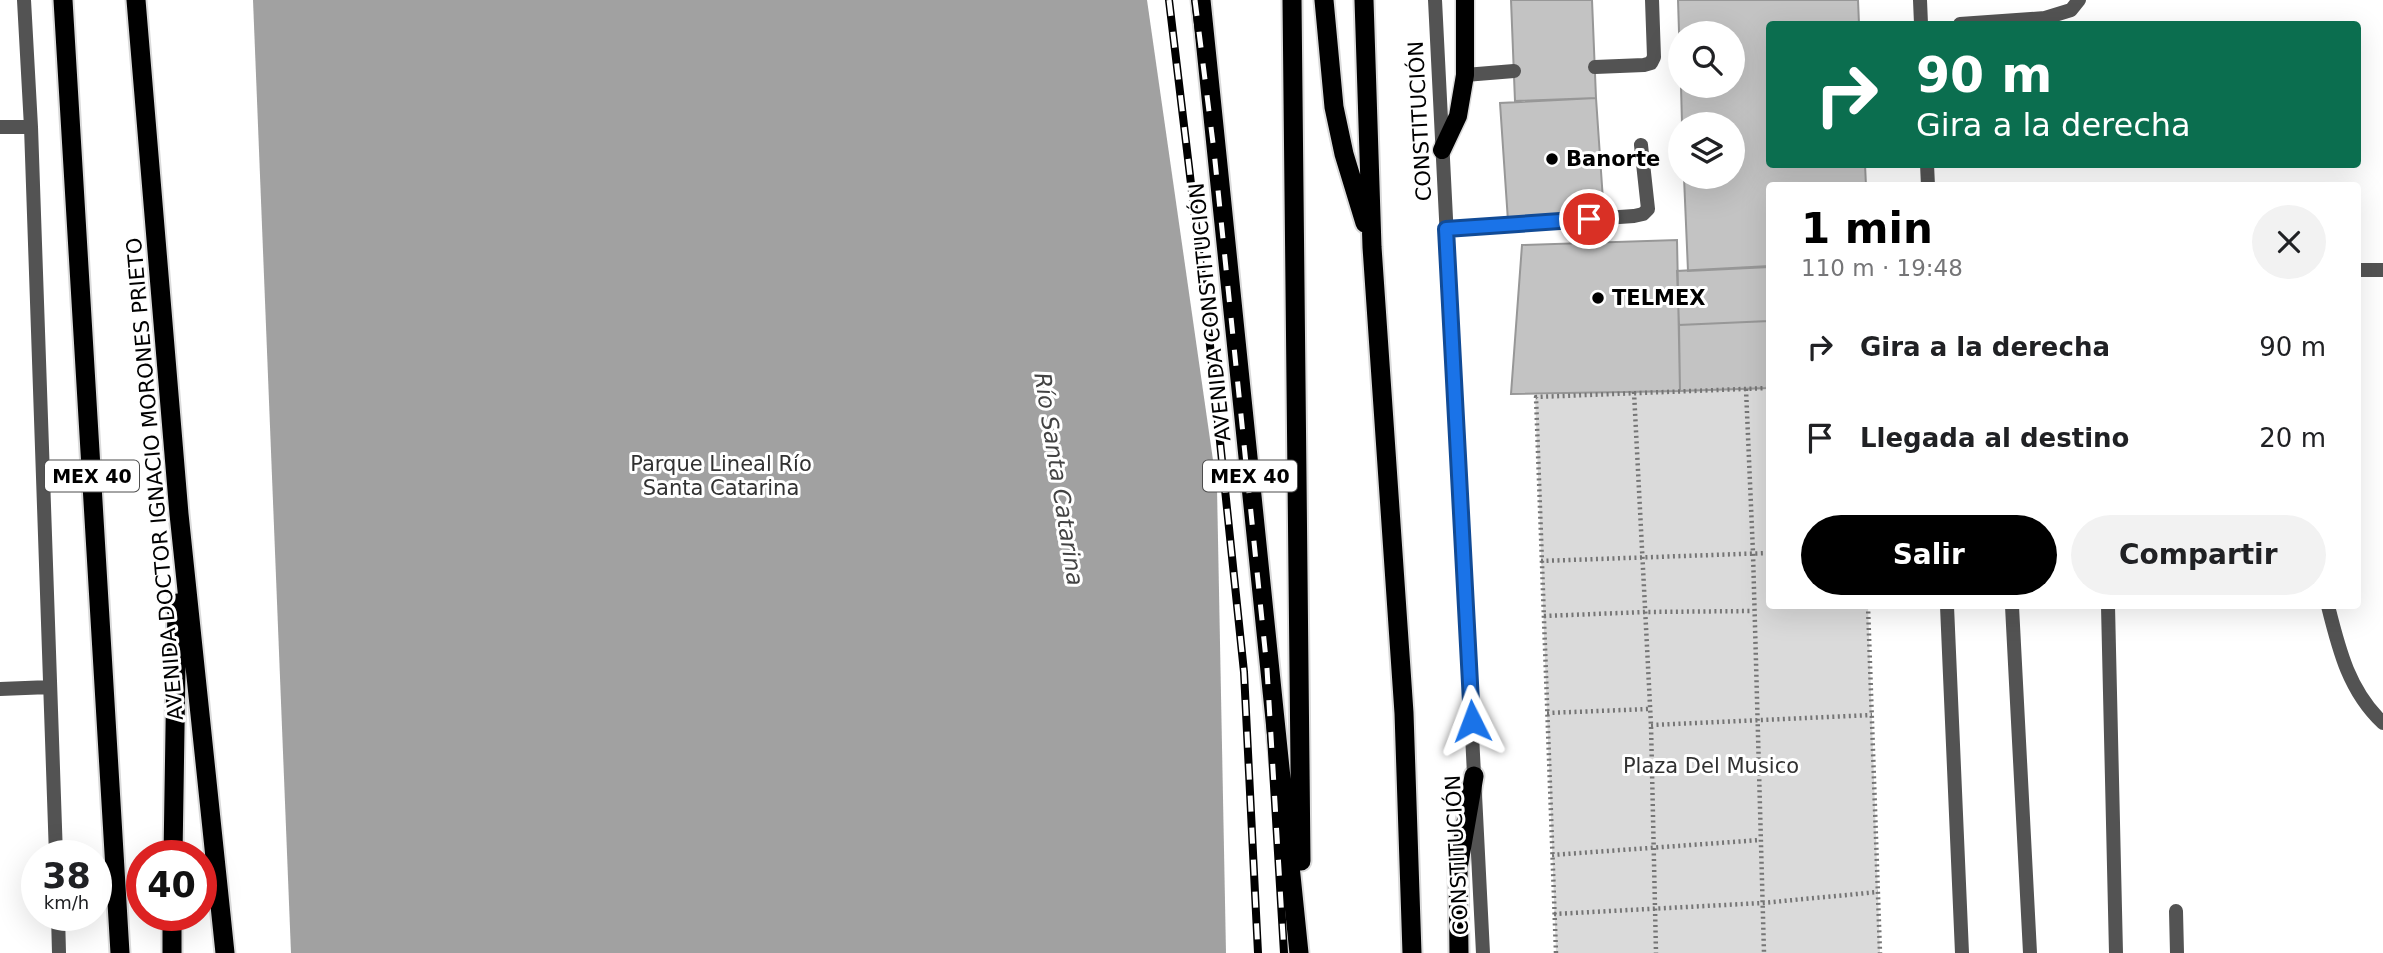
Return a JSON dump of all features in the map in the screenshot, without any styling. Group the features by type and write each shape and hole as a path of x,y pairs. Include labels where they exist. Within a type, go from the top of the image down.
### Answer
{"highway":[{"name":"MEX 40","path":"63,0 120,953"},
{"name":"AVENIDA DOCTOR IGNACIO MORONES PRIETO","path":"136,0 179,514 225,953"},
{"path":"1292,0 1300,953"},
{"path":"1324,0 1334,107 1344,154 1372,247"},
{"path":"1364,0 1372,247 1404,713 1412,953"},
{"name":"AVENIDA CONSTITUCIÓN","path":"1202,2 1300,953"},
{"path":"173,840 179,514"},
{"path":"1459,953 1458,868 1474,776"},
{"path":"172,931 172,953"}],"main road":[{"path":"1442,150 1458,116 1465,75 1465,0"}],"street":[{"path":"24,0 31,127 55,840"},
{"name":"CONSTITUCIÓN","path":"1436,0 1483,953"},
{"path":"1595,67 1651,63 1654,57 1652,0"},
{"path":"1920,0 1921,21"},
{"path":"2002,21 2045,18 2071,10 2079,0"},
{"path":"1465,75 1514,71"},
{"path":"0,128 31,127"},
{"path":"1446,229 1643,214 1648,209 1641,145"},
{"path":"2361,270 2383,270"},
{"path":"1947,609 1962,953"},
{"path":"2012,609 2031,953"},
{"path":"2108,609 2116,953"},
{"path":"2329,609 2351,682 2370,710 2383,723"},
{"path":"0,689 50,687"},
{"path":"2176,911 2178,953"},
{"path":"58,931 59,953"}],"path":[{"path":"1746,388 1764,953"},
{"path":"1556,953 1536,397 1766,388"},
{"path":"1634,392 1651,725 1656,953"},
{"path":"1541,561 1766,553"},
{"path":"1868,609 1880,953"},
{"path":"1544,616 1753,611"},
{"path":"1547,713 1649,709"},
{"path":"1651,725 1872,715"},
{"path":"1552,855 1760,840"},
{"path":"1554,914 1762,903 1878,892"}],"green space":[{"name":"Plaza Del Musico","path":"1766,388 1766,609 1868,609 1880,953 1556,953 1535,395"}],"water":[{"name":"Río Santa Catarina","path":"253,0 1147,0 1217,488 1226,953 291,953"}],"building":[{"path":"1511,0 1592,0 1596,98 1515,101"},
{"path":"1678,0 1858,0 1859,21 1766,21 1766,168 1865,168 1866,182 1766,182 1766,267 1688,271 1685,189 1745,189 1745,112 1682,112 1681,98 1745,98 1745,21 1679,21"},
{"name":"Banorte","path":"1596,98 1604,215 1508,221 1500,103"},
{"name":"TELMEX","path":"1677,240 1680,391 1511,394 1522,245"},
{"path":"1766,266 1766,321 1679,325 1677,271"},
{"path":"1766,321 1766,388 1680,391 1679,325"}],"railway":[{"path":"1169,0 1208,326 1244,672 1258,953"},
{"path":"1195,0 1214,151 1267,669 1284,953"}],"place":[{"name":"Banorte","path":"1552,159"},
{"name":"TELMEX","path":"1598,298"}],"route":[{"path":"1472,721 1446,229 1589,219"}],"park label":[{"name":"Parque Lineal Río Santa Catarina","path":"721,476"}]}
